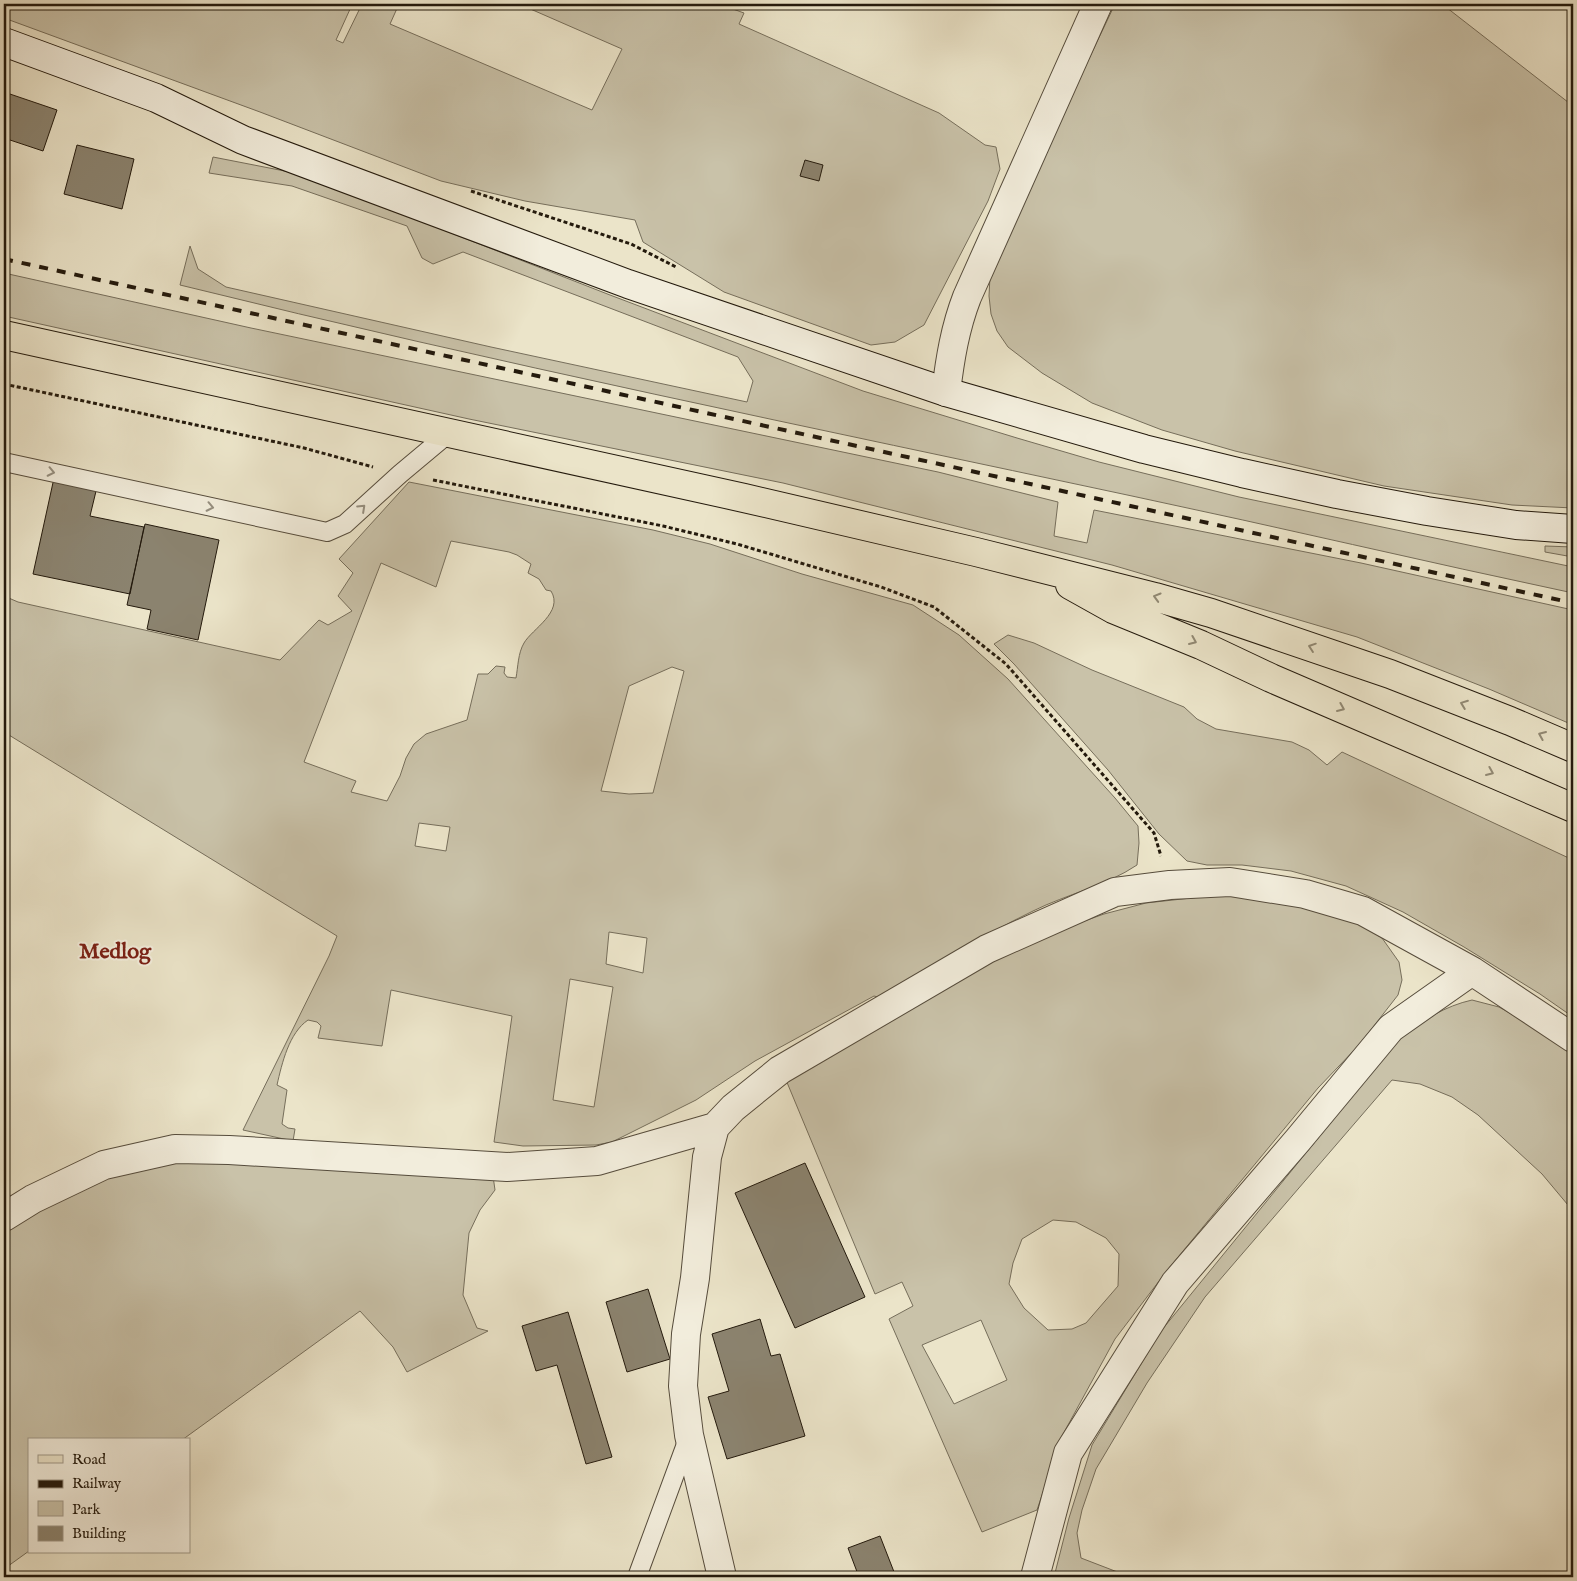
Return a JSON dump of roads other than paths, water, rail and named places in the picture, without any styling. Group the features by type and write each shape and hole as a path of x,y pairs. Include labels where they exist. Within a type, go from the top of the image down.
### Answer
{"main road":[{"path":"4,335 869,527 1155,596 1390,674 1573,748"},
{"path":"1038,568 1113,609 1202,645 1271,678 1573,808"}],"street":[{"path":"946,392 950,354 958,320 967,296 1098,4"},
{"path":"4,42 156,98 243,140 628,284 946,392 1144,449 1337,494 1516,525 1573,529"},
{"path":"4,1217 33,1199 104,1166 175,1149 229,1150 507,1167 597,1160 715,1126 733,1108 780,1070 987,949 1115,892 1230,882 1305,894 1363,911 1472,971 1573,1038"},
{"path":"1035,1577 1068,1452 1175,1282 1298,1140 1391,1028 1472,971"},
{"path":"715,1126 708,1157 696,1278 686,1334 683,1386 689,1435 722,1577"}],"lane":[{"path":"4,462 327,532 345,524 448,433"},
{"path":"636,1577 689,1435"}],"railway":[{"path":"4,259 1573,603"}],"district":[{"name":"Medlog","path":"115,950"}]}
